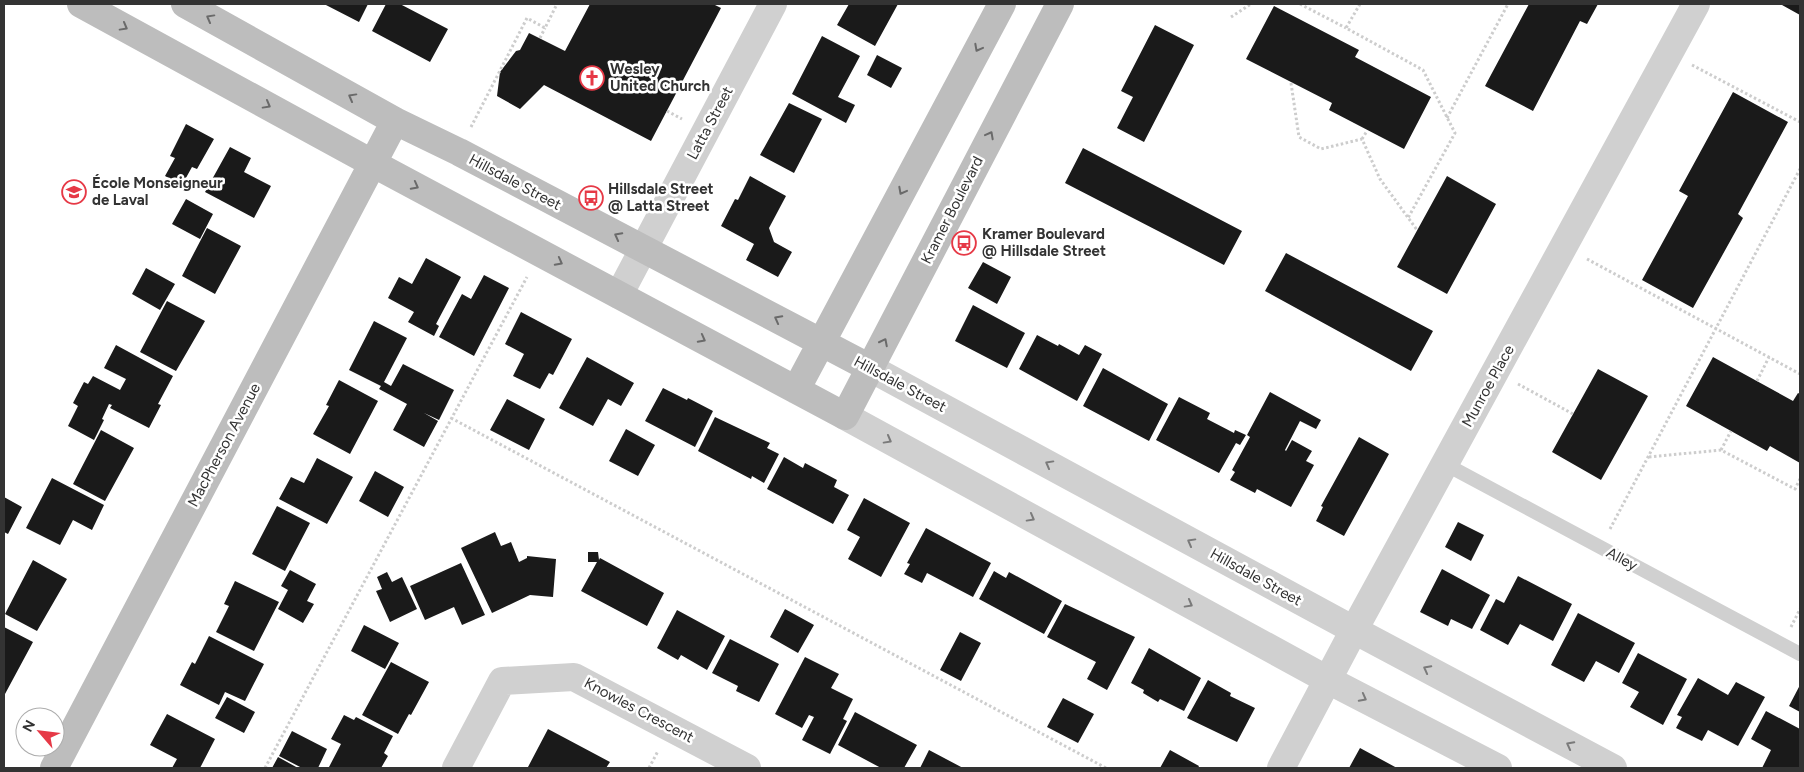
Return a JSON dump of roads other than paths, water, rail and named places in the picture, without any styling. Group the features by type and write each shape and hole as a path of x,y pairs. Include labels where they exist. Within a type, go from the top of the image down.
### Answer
{"street":[{"path":"82,4 372,163 845,416 1328,680 1498,768"},
{"name":"Hillsdale Street","path":"184,4 395,121 459,152 821,341 1613,768"},
{"name":"Latta Street","path":"619,295 773,4"},
{"path":"796,390 1002,4"},
{"name":"Kramer Boulevard","path":"845,416 1060,4"},
{"name":"Munroe Place","path":"1281,768 1354,630 1696,4"},
{"name":"MacPherson Avenue","path":"54,768 395,121"},
{"name":"Knowles Crescent","path":"456,768 502,681 574,677 747,768"}],"lane":[{"name":"Alley","path":"1445,464 1800,654"}],"place":[{"name":"Wesley United Church","path":"592,78"},
{"name":"École Monseigneur de Laval","path":"74,192"},
{"name":"Hillsdale Street @ Latta Street","path":"591,198"},
{"name":"Kramer Boulevard @ Hillsdale Street","path":"964,243"}]}
